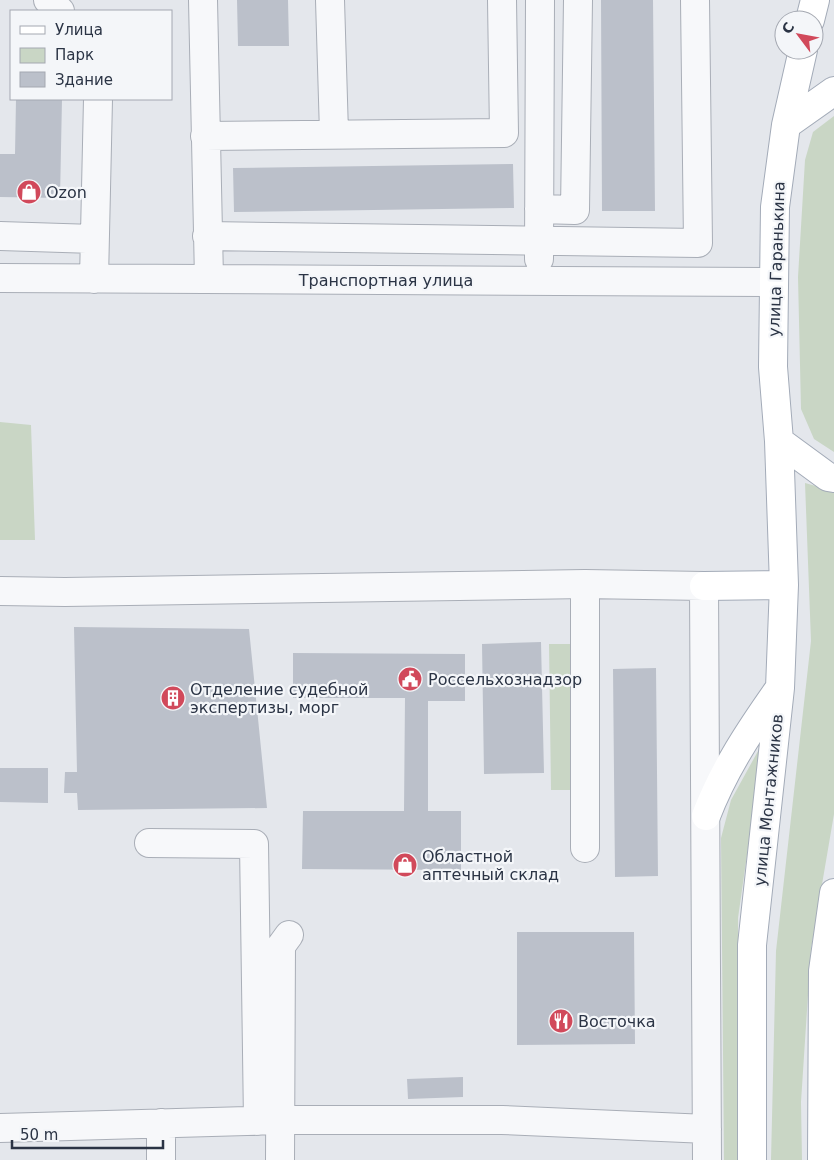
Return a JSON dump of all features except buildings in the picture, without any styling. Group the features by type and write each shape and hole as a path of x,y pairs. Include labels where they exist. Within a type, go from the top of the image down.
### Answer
{"main road":[{"name":"улица Гаранькина","path":"779,441 773,367 775,207 786,124 801,60"},
{"path":"786,124 834,91"},
{"path":"779,441 828,477 834,478"},
{"name":"улица Монтажников","path":"752,1160 752,945 780,688 784,585 779,441"},
{"path":"704,586 784,585"},
{"path":"706,816 718,786 744,739 780,688"},
{"path":"822,1160 823,971 833,906"}],"street":[{"path":"48,0 59,10"},
{"path":"203,0 209,279"},
{"path":"330,0 334,133"},
{"path":"539,209 575,210 578,0"},
{"path":"207,236 698,243 695,0"},
{"path":"504,133 502,11 540,10 538,280"},
{"path":"504,81 540,81"},
{"path":"94,279 98,100"},
{"path":"205,136 334,133 504,133 540,139"},
{"path":"0,236 94,238"},
{"name":"Транспортная улица","path":"0,278 773,282"},
{"path":"585,584 585,848"},
{"path":"0,591 65,592 585,584 704,586 707,1160"},
{"path":"149,843 254,844 269,1121 280,1160"},
{"path":"269,1121 281,946 289,935"},
{"path":"0,1128 269,1121 502,1120 707,1129"},
{"path":"161,1160 162,1123"}],"green space":[{"path":"834,116 834,452 814,439 801,409 798,277 805,160 813,132"},
{"path":"0,422 31,425 35,540 0,540"},
{"path":"805,483 834,491 834,814 811,949 801,1102 802,1160 771,1160 776,951 811,641"},
{"path":"549,644 577,644 576,790 551,790"},
{"path":"763,742 738,918 739,1160 724,1160 721,838 731,800"}],"place":[{"name":"Ozon","path":"29,192"},
{"name":"Россельхознадзор","path":"410,679"},
{"name":"Отделение судебной экспертизы, морг","path":"173,698"},
{"name":"Областной аптечный склад","path":"405,865"},
{"name":"Восточка","path":"561,1021"}]}
